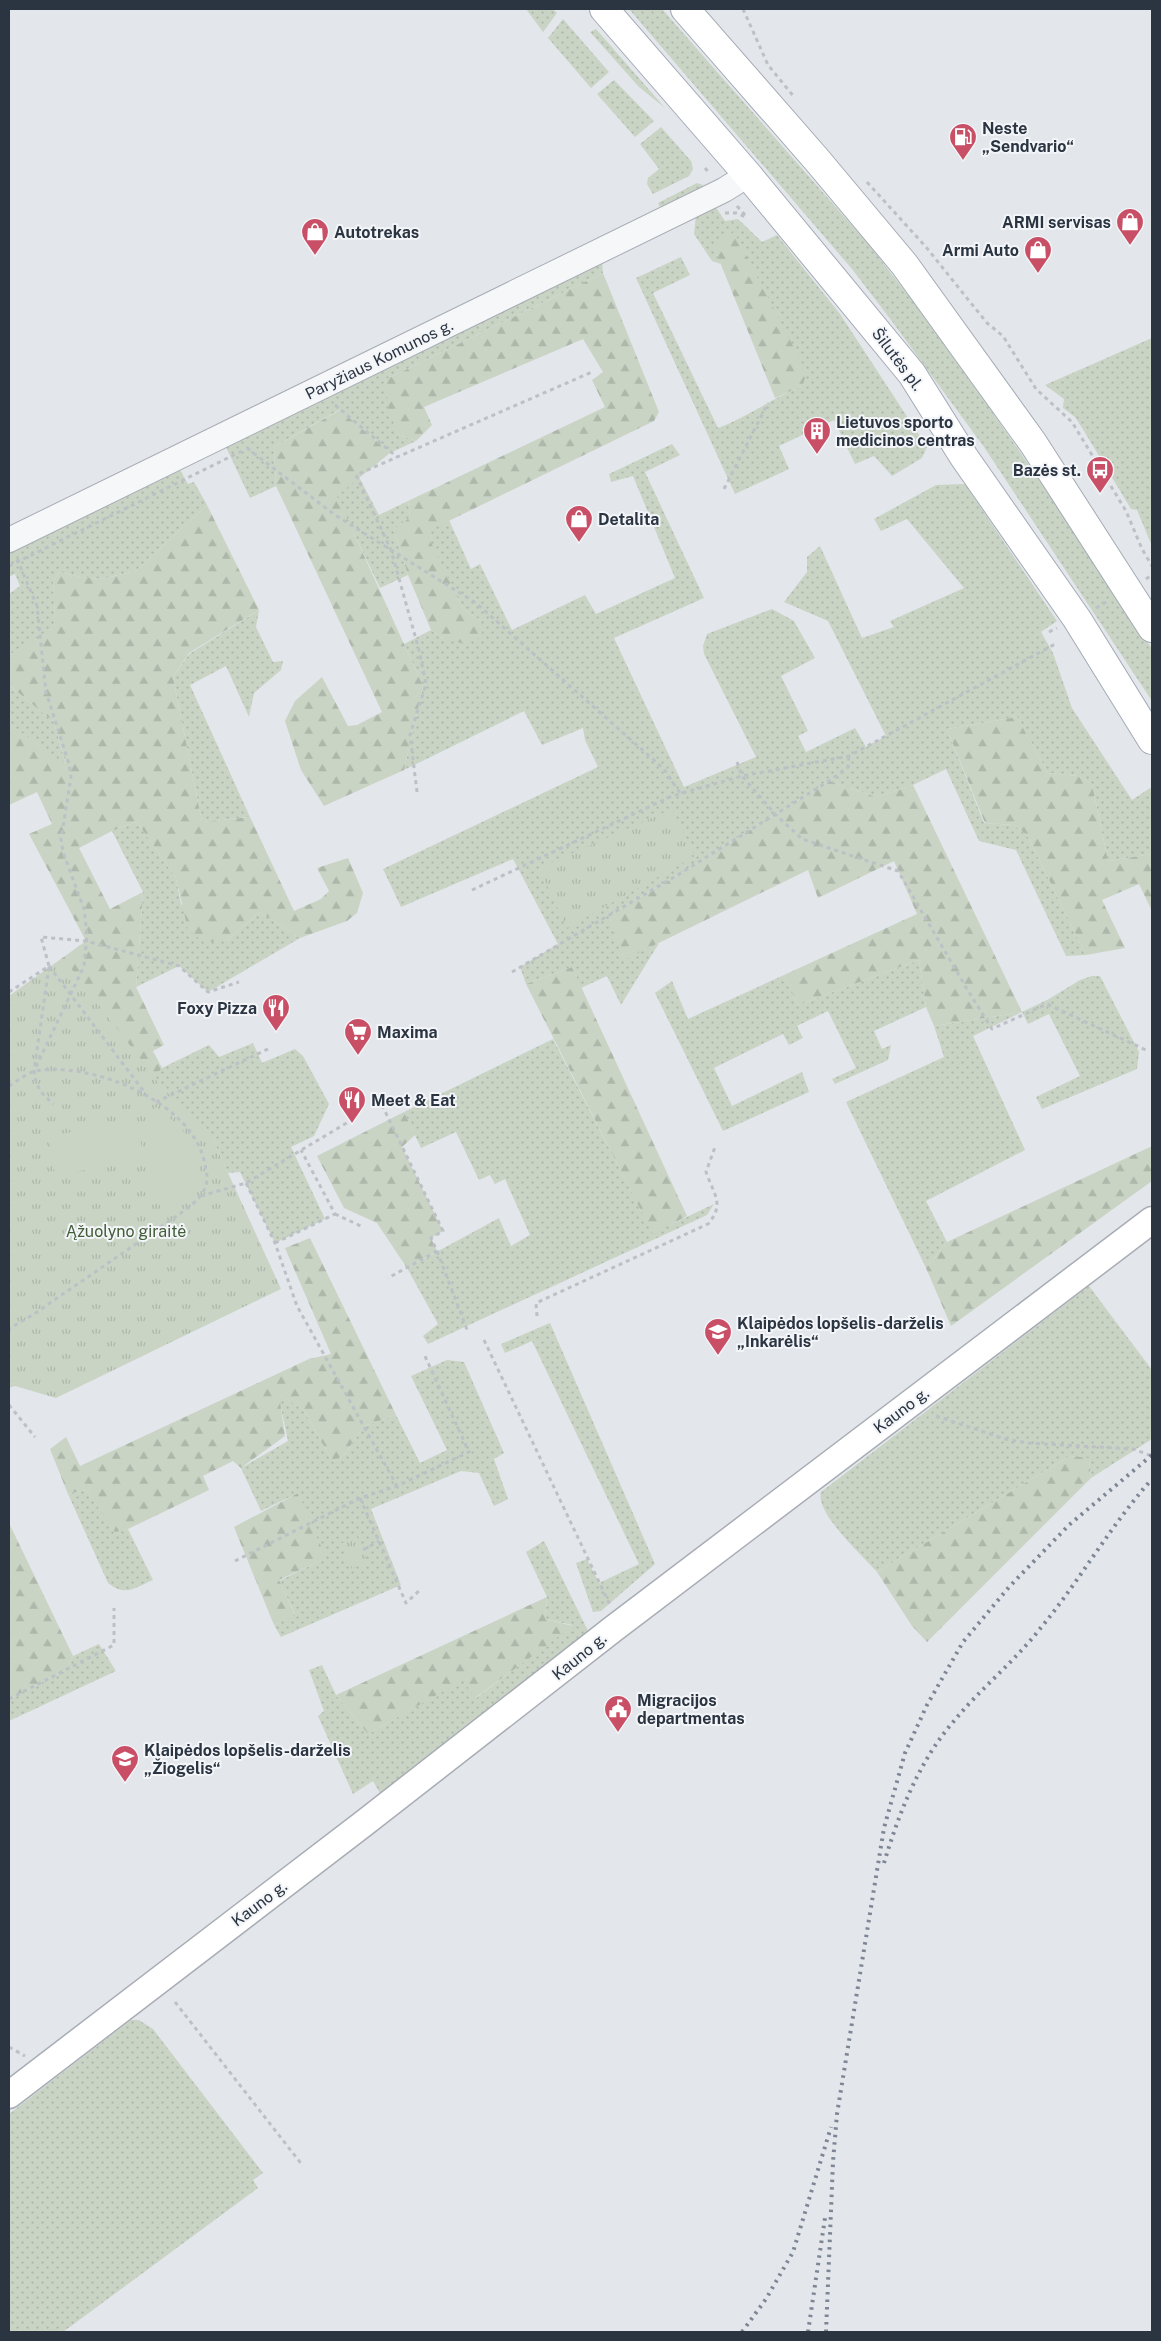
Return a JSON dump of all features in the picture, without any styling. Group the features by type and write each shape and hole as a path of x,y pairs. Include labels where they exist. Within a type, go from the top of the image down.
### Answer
{"main road":[{"name":"Šilutės pl.","path":"604,9 748,175 912,374 964,457 1077,619 1152,740"},
{"path":"685,9 893,249 1034,443 1152,628"},
{"name":"Kauno g.","path":"9,2095 355,1830 628,1617 1152,1220"}],"street":[{"name":"Paryžiaus Komunos g.","path":"13,550 685,210 748,175"}],"path":[{"path":"743,9 768,65 798,101"},
{"path":"866,181 926,247 987,323 1004,336 1036,389 1072,422 1126,511 1142,549 1152,566"},
{"path":"718,217 731,213 746,217"},
{"path":"417,792 410,735 426,684 419,650 391,550 356,475 592,372"},
{"path":"724,489 768,403"},
{"path":"335,405 397,457"},
{"path":"247,448 335,515 476,603 664,769 680,793"},
{"path":"13,550 37,606 46,692 69,764 71,777 61,839 63,852 84,909 86,941 84,966 34,1071"},
{"path":"1049,632 1077,619 1152,575"},
{"path":"472,890 680,793 742,776 849,756 1057,643"},
{"path":"512,972 676,876 775,814 848,767 849,756"},
{"path":"736,762 742,776 775,814 802,839 898,870 992,1029 1047,1004 1148,1051"},
{"path":"201,1197 209,1179 202,1152 184,1122 146,1094 49,966 41,937 86,941 179,966 208,992 239,982"},
{"path":"9,992 49,966"},
{"path":"49,966 34,1071 35,1083 40,1093 54,1104"},
{"path":"156,1102 268,1049"},
{"path":"9,1086 34,1071 87,1072 146,1094"},
{"path":"382,1105 443,1231 431,1238 468,1332"},
{"path":"9,1329 100,1269 201,1197 246,1183 350,1121"},
{"path":"537,1316 536,1303 708,1224 716,1215 719,1206 706,1172 715,1147"},
{"path":"301,1150 335,1214 363,1227"},
{"path":"246,1183 275,1243 297,1306 397,1486"},
{"path":"275,1243 335,1214"},
{"path":"388,1278 437,1251"},
{"path":"484,1340 612,1610"},
{"path":"235,1561 360,1498 397,1486 469,1452 424,1354"},
{"path":"9,1405 35,1437"},
{"path":"936,1416 1005,1439 1028,1443 1133,1449 1152,1456"},
{"path":"360,1498 406,1603 421,1589"},
{"path":"363,1550 378,1541"},
{"path":"9,1699 114,1645 114,1608"},
{"path":"175,2002 303,2166"},
{"path":"9,2047 30,2059"}],"green space":[{"path":"526,9 553,9 557,13 543,32"},
{"path":"629,9 662,9 869,245 912,300 991,410 1121,599 1152,649 1152,701 984,447 891,320 852,269"},
{"path":"563,19 609,72 591,88 548,38"},
{"path":"596,29 665,108 639,87 590,32"},
{"path":"614,80 654,121 635,137 597,94"},
{"path":"661,127 691,161 693,169 689,176 653,194 647,184 648,178 659,169 640,144"},
{"path":"697,183 703,185 695,194 662,211 658,203"},
{"path":"715,206 725,221 738,219 762,242 777,235 840,314 927,447 922,458 892,476 874,456 855,464 834,420 779,446 789,469 735,494 636,278 681,257 690,275 653,293 718,428 802,386 713,245 721,264 712,261 694,234 696,215"},
{"path":"734,232 807,373 802,386 775,398 713,245"},
{"path":"602,261 603,273 385,380 398,434 416,441 390,453 339,410 274,447 276,486 250,498 225,445"},
{"path":"603,273 659,412 654,421 426,532 463,609 481,621 482,636 466,644 444,639 431,630 408,575 394,530 410,517 408,501 605,407 592,380 603,372 583,339 424,407 432,425 416,441 398,434 389,411 385,380"},
{"path":"1152,338 1152,546 1137,510 1131,509 1075,417 1063,408 1064,399 1045,385"},
{"path":"340,410 390,453 337,496 423,686 404,770 324,806 301,770 285,721 295,701 322,677 348,726 357,725 382,712 276,486 274,447"},
{"path":"672,444 680,455 645,472 704,598 614,638 684,787 756,757 704,654 703,646 707,634 772,609 794,621 815,658 781,676 808,731 798,736 806,752 855,728 866,747 886,736 828,621 784,602 807,572 807,557 820,546 862,638 894,627 890,621 964,588 907,519 881,531 874,519 936,485 965,484 1057,621 1041,632 1053,653 1072,708 1132,800 1150,788 1152,791 1152,854 1108,861 1092,784 1078,776 1048,773 1017,717 947,729 984,823 1014,825 1027,835 1086,955 1066,956 1016,850 979,841 946,769 913,785 876,797 829,781 676,876 609,915 624,959 659,943 621,1005 607,976 581,988 572,967 526,984 520,967 558,944 513,859 401,907 383,869 598,767 585,740 583,728 542,745 524,711 404,770 423,686 404,644 431,630 444,639 481,621 463,609 425,532 449,520 471,569 480,564 512,630 585,595 596,614 675,578 633,476 611,482 609,474"},
{"path":"179,468 188,484 194,482 207,505 136,571 101,579 60,572 53,580 55,620 51,632 9,655 9,594 20,586 15,574 9,577 9,551"},
{"path":"359,477 379,515 408,501 410,517 394,530 408,575 380,588 336,496"},
{"path":"207,505 259,610 189,653 173,677 202,822 250,817 294,911 321,899 329,891 317,868 348,858 363,893 357,913 347,921 300,938 260,912 226,941 204,942 188,930 176,878 137,822 112,831 79,848 110,909 143,892 136,987 164,1045 153,1051 162,1068 154,1077 102,1009 9,996 86,941 29,834 52,824 37,792 9,805 9,724 66,764 54,722 9,685 9,655 51,631 55,620 53,580 60,572 101,579 136,571"},
{"path":"259,610 256,627 273,662 283,661 281,670 254,693 249,717 226,666 190,685 250,817 202,822 173,677 189,654"},
{"path":"9,685 54,722 66,765 9,724"},
{"path":"1017,717 1048,773 1078,776 1092,784 1108,861 1152,854 1152,911 1139,884 1102,900 1125,948 1086,955 1027,835 1014,825 985,823 947,729"},
{"path":"829,781 876,797 913,785 1022,1012 934,1026 926,1007 919,960 798,1005 784,975 917,914 894,861 818,898 808,870 624,960 609,915 676,876"},
{"path":"672,809 695,856 567,928 539,868"},
{"path":"137,822 176,878 181,904 226,941 260,912 300,938 208,992 179,966 136,987 143,892 112,831"},
{"name":"Ąžuolyno giraitė","path":"64,959 159,1084 214,1142 281,1289 56,1398 15,1386 9,1388 9,996"},
{"path":"919,960 926,1007 874,1031 882,1049 891,1045 888,1060 835,1084 832,1079 856,1068 828,1011 797,1026 803,1038 789,1045 783,1034 714,1068 732,1106 802,1072 809,1092 723,1131 655,993 672,981 688,1019 784,975 798,1005"},
{"path":"572,967 687,1216 653,1234 526,984"},
{"path":"1092,976 1100,976 1139,1052 1137,1069 1042,1109 1036,1097 1080,1076 1049,1014 1028,1024 1022,1012 1049,999 1080,980"},
{"path":"102,1009 154,1076 162,1068 209,1045 219,1057 253,1043 262,1063 295,1049 303,1056 329,1104 314,1136 291,1147 325,1219 275,1243 240,1172 228,1173 214,1142 9,1086"},
{"path":"1022,1012 973,1036 1025,1150 926,1201 947,1242 926,1268 846,1102 944,1057 934,1026"},
{"path":"553,1039 653,1233 714,1204 707,1215 428,1344 423,1336 438,1324 407,1268 499,1218 511,1246 530,1235 505,1179 495,1184 490,1175 479,1180 456,1132 421,1148 404,1112"},
{"path":"156,1107 184,1132 194,1148 203,1184 186,1203 162,1208 148,1189 146,1166 151,1144 143,1127"},
{"path":"404,1112 415,1135 402,1147 443,1231 431,1238 437,1251 407,1268 377,1223 344,1208 317,1156"},
{"path":"137,1121 144,1160 55,1175 49,1136"},
{"path":"1152,1146 1152,1181 951,1326 926,1268 947,1242"},
{"path":"310,1238 396,1415 364,1426 344,1455 333,1462 303,1409 279,1395 285,1436 241,1468 233,1461 203,1476 209,1490 128,1529 115,1532 86,1490 68,1494 50,1449 66,1437 80,1466 309,1359 331,1354 285,1248"},
{"path":"1089,1286 1152,1370 1152,1439 1091,1478 1089,1459 1070,1456 877,1572 832,1522 821,1501 821,1492"},
{"path":"550,1323 655,1564 601,1611 593,1612 576,1563 587,1559 599,1583 639,1564 532,1341 505,1353 501,1344"},
{"path":"447,1360 464,1362 504,1453 494,1459 508,1499 494,1506 479,1473 461,1471 371,1509 401,1585 281,1637 274,1625 295,1614 279,1581 325,1558 298,1493 261,1511 241,1468 288,1441 278,1394 303,1409 333,1462 344,1455 364,1426 396,1415 420,1463 447,1450 411,1376"},
{"path":"1070,1456 1089,1458 1091,1478 927,1642 912,1626 877,1572"},
{"path":"86,1490 115,1531 128,1529 153,1580 130,1590 120,1590 108,1583 68,1494"},
{"path":"298,1493 326,1558 279,1580 295,1615 274,1625 234,1527"},
{"path":"9,1523 73,1656 66,1670 9,1699"},
{"path":"357,1537 368,1561 352,1569 340,1544"},
{"path":"544,1541 590,1635 381,1795 373,1781 353,1794 318,1716 324,1711 309,1670 322,1665 336,1695 368,1734 463,1679 476,1698 572,1625 545,1619 547,1597 526,1552"},
{"path":"547,1597 545,1619 573,1626 475,1698 463,1680 368,1734 336,1695"},
{"path":"99,1644 116,1671 9,1721 9,1699 66,1670 73,1656"},
{"path":"131,2020 139,2020 153,2029 263,2173 253,2180 258,2188 63,2332 9,2332 9,2114"}],"railway":[{"path":"826,2332 833,2162 837,2114 884,1828 905,1753 927,1705 963,1642 1009,1587 1069,1525 1152,1455"},
{"path":"884,1863 896,1825 920,1770 930,1753 964,1709 1018,1654 1054,1612 1122,1516 1152,1479"},
{"path":"742,2332 766,2299 793,2252 831,2127"},
{"path":"808,2332 825,2218"}],"place":[{"name":"Neste „Sendvario“","path":"963,161"},
{"name":"ARMI servisas","path":"1130,246"},
{"name":"Autotrekas","path":"315,256"},
{"name":"Armi Auto","path":"1038,274"},
{"name":"Lietuvos sporto medicinos centras","path":"817,455"},
{"name":"Bazės st.","path":"1100,494"},
{"name":"Detalita","path":"579,543"},
{"name":"Foxy Pizza","path":"276,1032"},
{"name":"Maxima","path":"358,1056"},
{"name":"Meet & Eat","path":"352,1124"},
{"name":"Klaipėdos lopšelis-darželis „Inkarėlis“","path":"718,1356"},
{"name":"Migracijos departmentas","path":"618,1733"},
{"name":"Klaipėdos lopšelis-darželis „Žiogelis“","path":"125,1783"}]}
